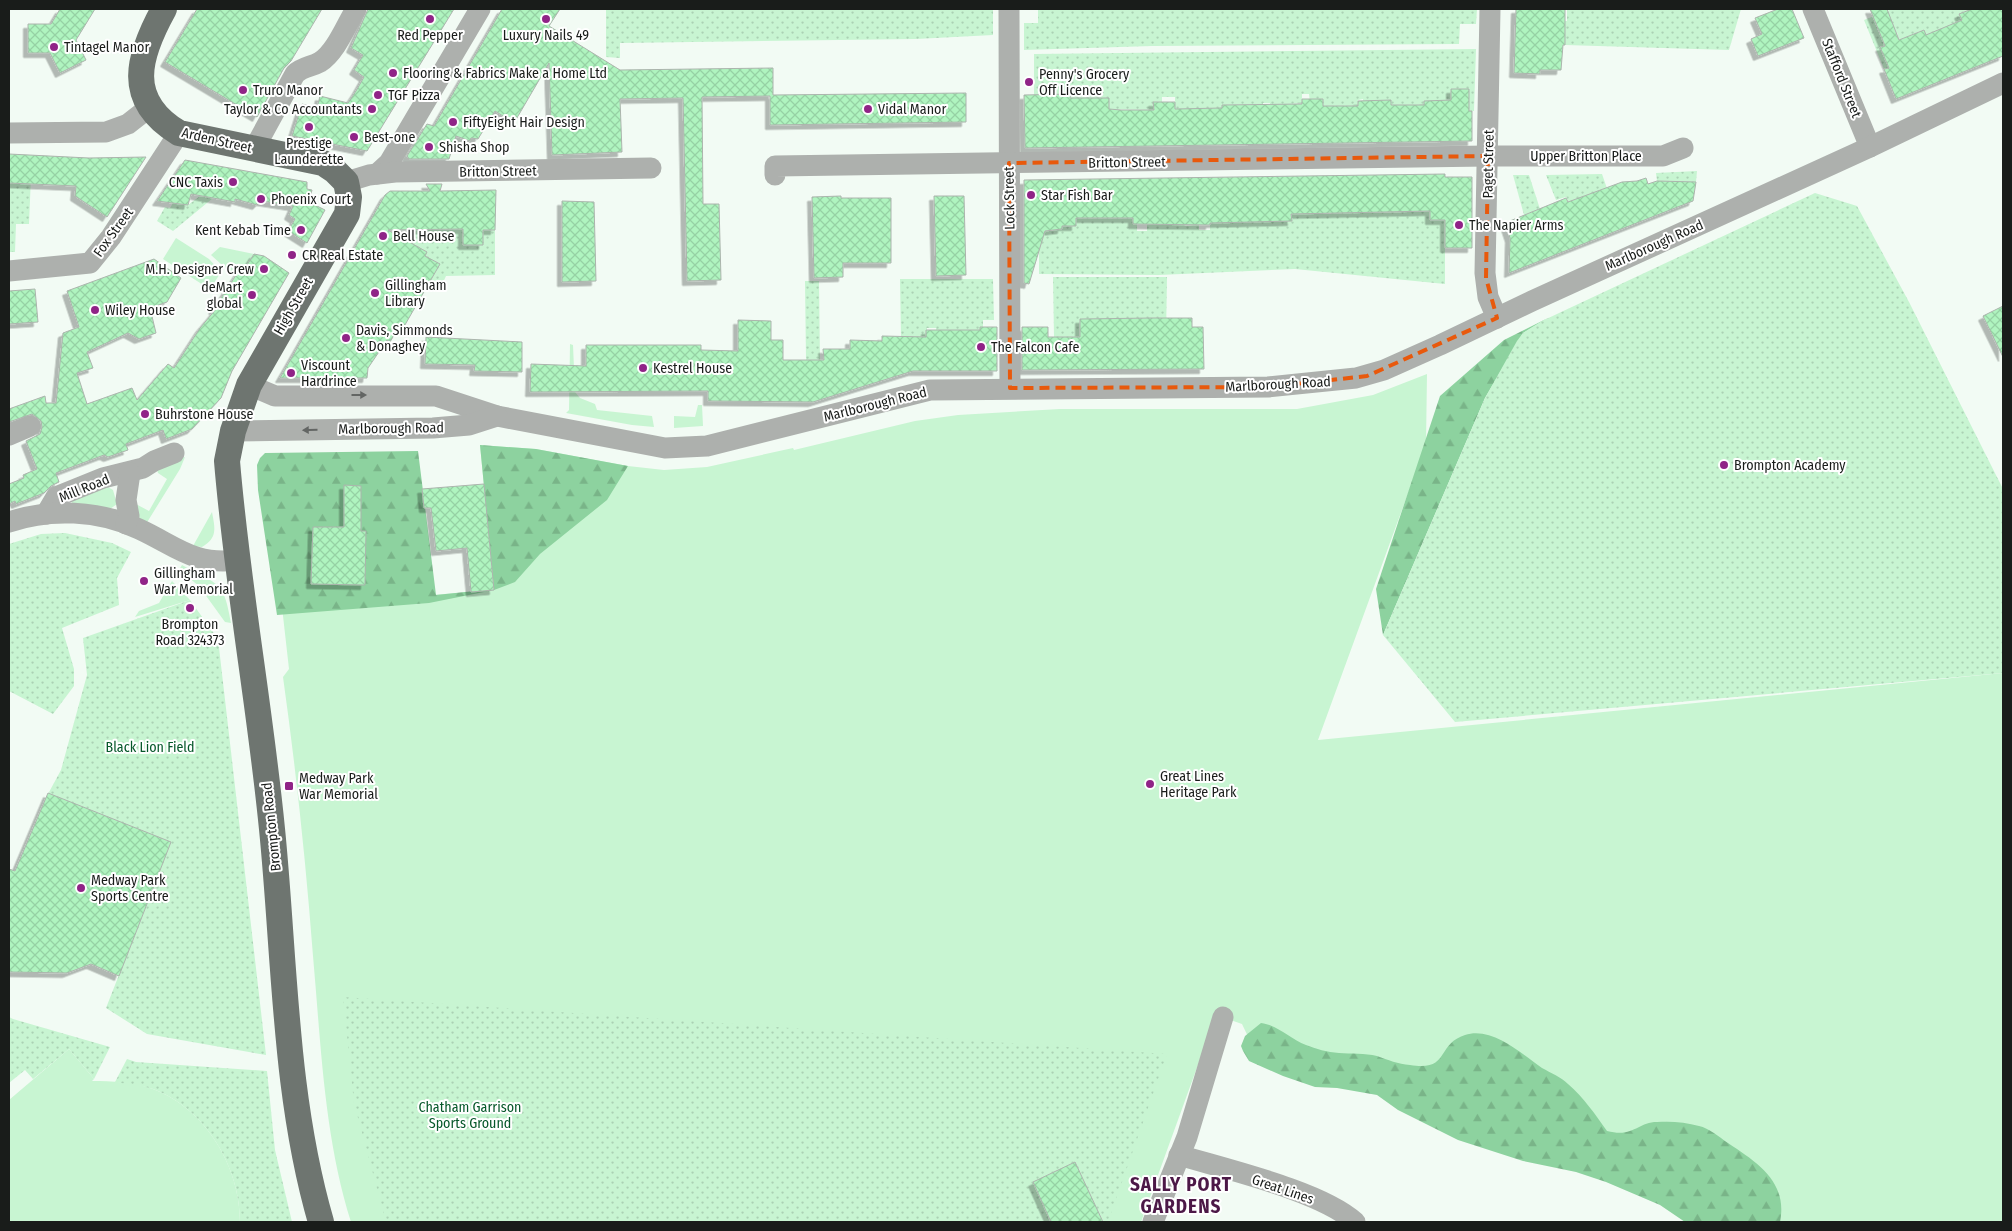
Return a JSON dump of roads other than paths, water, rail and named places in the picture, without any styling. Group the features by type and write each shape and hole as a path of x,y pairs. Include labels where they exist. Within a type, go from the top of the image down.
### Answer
{"main road":[{"path":"151,106 143,88 141,67 145,46 164,9"},
{"name":"Arden Street","path":"151,106 159,119 179,133 323,163 346,182"},
{"name":"High Street","path":"233,431 250,385 347,214 349,197 346,182"},
{"name":"Brompton Road","path":"233,431 227,461 272,828 299,1124 308,1174 321,1222"}],"street":[{"path":"254,149 295,74 299,70 320,62 329,54 356,9"},
{"path":"376,174 389,163 480,9"},
{"name":"Lock Street","path":"1009,9 1010,388"},
{"name":"Paget Street","path":"1490,9 1485,273 1490,302 1497,318"},
{"name":"Stafford Street","path":"1813,9 1870,148"},
{"name":"Marlborough Road","path":"250,385 275,396 430,395 497,416 664,448 708,446 930,390 1268,387 1356,378 1398,365 1870,148 2003,83"},
{"path":"9,133 106,132 128,124 151,106"},
{"name":"Fox Street","path":"9,271 90,263 111,237 179,133"},
{"name":"Upper Britton Place","path":"1488,156 1663,156 1683,148"},
{"name":"Britton Street","path":"775,176 775,166 1488,156"},
{"name":"Britton Street","path":"346,182 376,174 651,168"},
{"path":"282,430 285,396"},
{"name":"Marlborough Road","path":"233,431 433,428 469,425 497,416"},
{"path":"9,435 30,426"},
{"name":"Mill Road","path":"46,514 56,496 103,478 130,473 174,453"},
{"name":"Mill Road","path":"126,524 129,516 126,500 130,473"},
{"name":"Mill Road","path":"9,522 27,516 46,514 85,514 126,524 202,561 221,562 238,560"},
{"path":"1153,1222 1183,1146 1223,1017"},
{"name":"Great Lines","path":"1183,1146 1300,1192 1346,1214 1355,1222"}],"place":[{"name":"Red Pepper","path":"430,19"},
{"name":"Luxury Nails 49","path":"546,19"},
{"name":"Tintagel Manor","path":"54,47"},
{"name":"Flooring & Fabrics Make a Home Ltd","path":"393,73"},
{"name":"Penny's Grocery Off Licence","path":"1029,82"},
{"name":"Truro Manor","path":"243,90"},
{"name":"TGF Pizza","path":"378,95"},
{"name":"Taylor & Co Accountants","path":"372,109"},
{"name":"Vidal Manor","path":"868,109"},
{"name":"FiftyEight Hair Design","path":"453,122"},
{"name":"Prestige Launderette","path":"309,127"},
{"name":"Best-one","path":"354,137"},
{"name":"Shisha Shop","path":"429,147"},
{"name":"CNC Taxis","path":"233,182"},
{"name":"Star Fish Bar","path":"1031,195"},
{"name":"Phoenix Court","path":"261,199"},
{"name":"The Napier Arms","path":"1459,225"},
{"name":"Kent Kebab Time","path":"301,230"},
{"name":"Bell House","path":"383,236"},
{"name":"CR Real Estate","path":"292,255"},
{"name":"M.H. Designer Crew","path":"264,269"},
{"name":"Gillingham Library","path":"375,293"},
{"name":"deMart global","path":"252,295"},
{"name":"Wiley House","path":"95,310"},
{"name":"Davis, Simmonds & Donaghey","path":"346,338"},
{"name":"The Falcon Cafe","path":"981,347"},
{"name":"Kestrel House","path":"643,368"},
{"name":"Viscount Hardrince","path":"291,373"},
{"name":"Buhrstone House","path":"145,414"},
{"name":"Brompton Academy","path":"1724,465"},
{"name":"Gillingham War Memorial","path":"144,581"},
{"name":"Brompton Road 324373","path":"190,608"},
{"name":"Great Lines Heritage Park","path":"1150,784"},
{"name":"Medway Park War Memorial","path":"289,786"},
{"name":"Medway Park Sports Centre","path":"81,888"}],"district":[{"name":"SALLY PORT GARDENS","path":"1181,1195"}],"park label":[{"name":"Black Lion Field","path":"150,747"},
{"name":"Chatham Garrison Sports Ground","path":"470,1116"}]}
